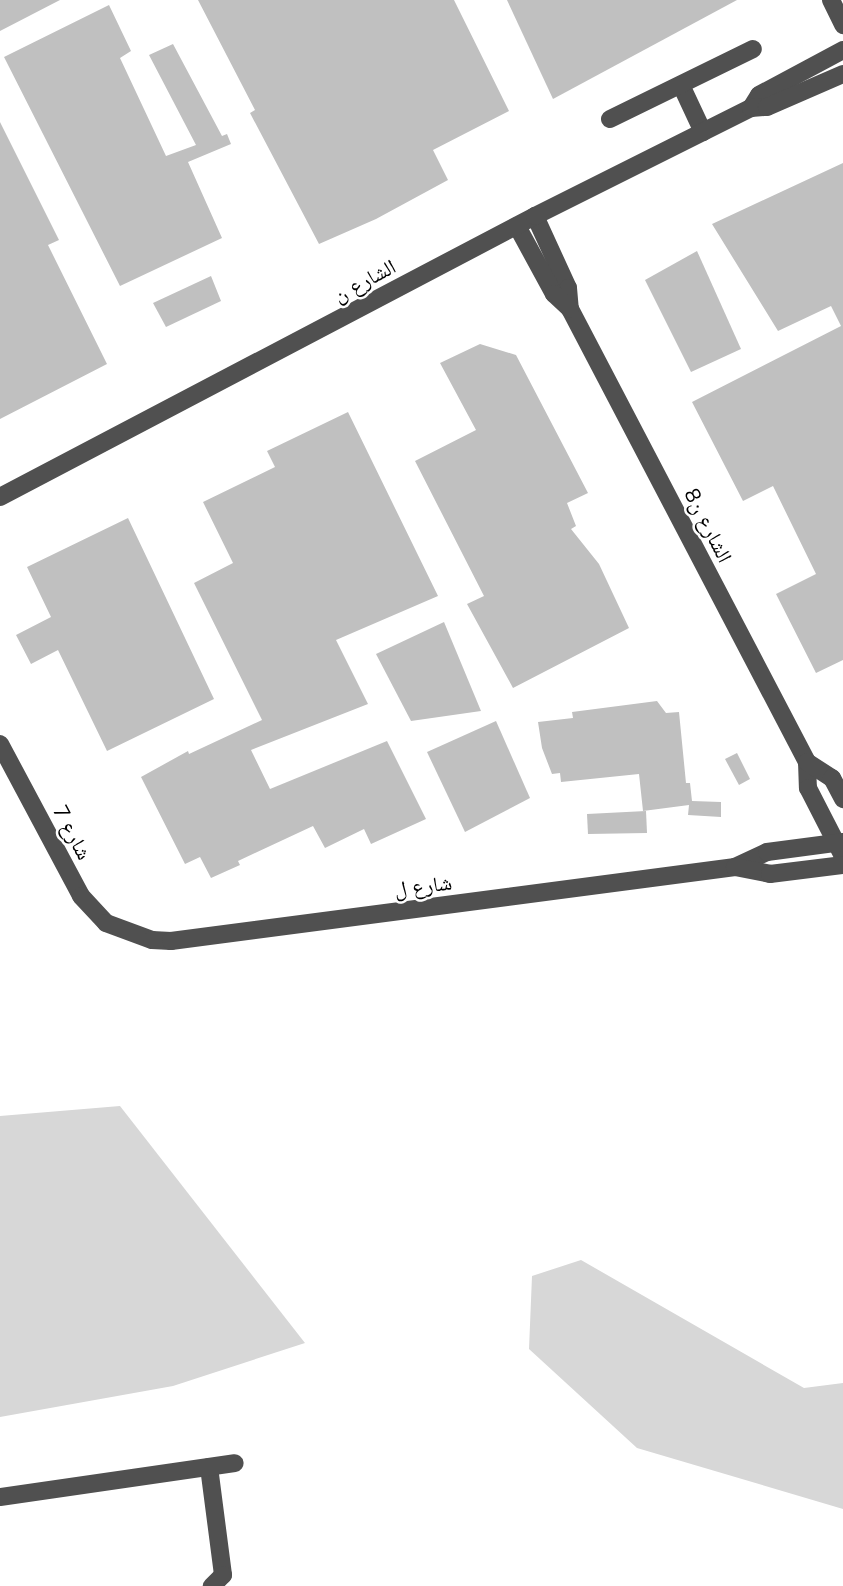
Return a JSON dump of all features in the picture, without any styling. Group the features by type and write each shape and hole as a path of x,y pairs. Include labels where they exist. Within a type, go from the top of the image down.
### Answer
{"street":[{"path":"831,0 843,25"},
{"path":"610,118 753,49"},
{"name":"الشارع ن","path":"751,108 759,95 843,50"},
{"name":"الشارع ن","path":"0,497 702,132 751,108 767,107 843,74"},
{"path":"681,85 702,132"},
{"name":"الشارع ن8","path":"536,216 568,288 570,309"},
{"name":"الشارع ن8","path":"517,226 554,294 570,309 807,762 808,788 840,847"},
{"name":"شارع 7","path":"0,744 81,896 93,911 119,930"},
{"name":"الشارع ن8","path":"807,762 832,778 843,799"},
{"name":"شارع ل","path":"119,930 152,940 171,941 735,867 767,852 840,847"},
{"name":"شارع ل","path":"735,867 770,874 843,865"},
{"path":"0,1497 235,1463"},
{"path":"209,1467 223,1575 212,1586"}],"shaded area":[{"path":"120,1106 305,1343 173,1386 0,1417 0,1116"},
{"path":"581,1260 804,1388 843,1383 843,1509 637,1448 529,1349 532,1276"}],"building":[{"path":"0,0 60,0 0,31"},
{"path":"198,0 454,0 509,111 433,150 448,180 376,219 319,244 250,113 255,110"},
{"path":"507,0 737,0 553,99"},
{"path":"109,5 131,51 120,58 166,156 196,145 149,55 173,44 222,136 227,134 231,144 188,162 222,238 120,286 4,57"},
{"path":"0,122 59,240 48,245 107,364 0,419"},
{"path":"843,163 843,660 816,673 776,594 816,574 773,486 743,501 692,402 841,326 831,306 778,331 712,224"},
{"path":"697,251 741,349 691,372 645,280"},
{"path":"211,276 221,301 166,327 153,303"},
{"path":"480,344 516,355 588,493 567,503 576,526 571,529 599,564 629,628 513,688 467,604 484,596 415,461 476,430 440,363"},
{"path":"348,412 438,596 336,640 368,704 251,750 270,789 387,741 426,819 371,844 364,829 325,848 313,826 238,861 240,865 211,878 200,857 185,864 141,777 188,751 189,754 262,720 194,583 233,563 203,502 275,467 267,451"},
{"path":"128,518 214,699 107,751 58,650 31,664 16,635 51,617 27,567"},
{"path":"444,622 481,711 411,721 376,654"},
{"path":"657,701 666,713 679,712 686,783 690,783 692,801 721,802 721,817 688,815 689,805 643,811 639,774 561,782 560,773 552,774 542,748 538,722 573,718 572,712"},
{"path":"496,721 530,798 465,832 427,752"},
{"path":"737,753 750,779 739,785 725,759"},
{"path":"646,811 647,833 588,834 587,814"}]}
